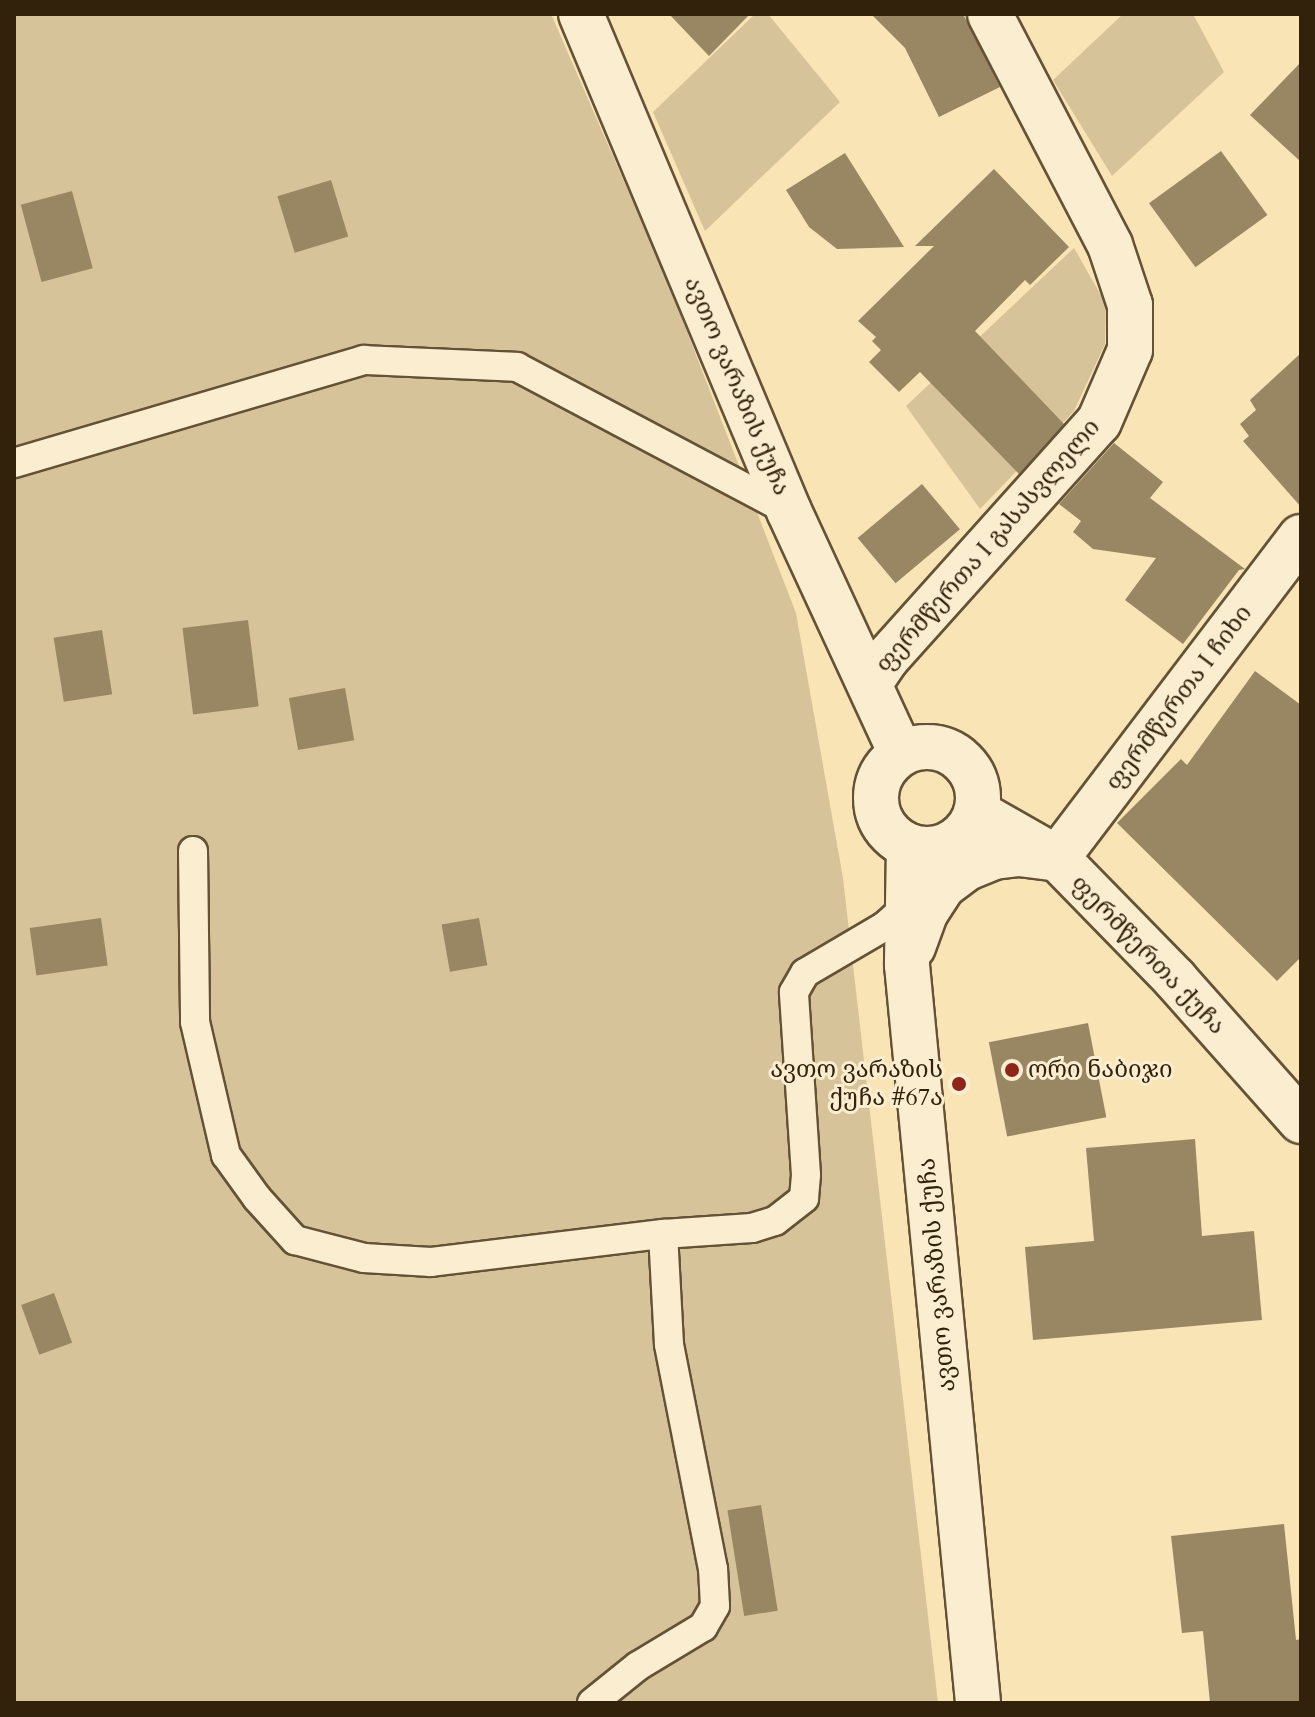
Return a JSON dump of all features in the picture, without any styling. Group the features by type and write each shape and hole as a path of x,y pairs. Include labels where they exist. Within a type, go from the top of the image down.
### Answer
{"street":[{"name":"ავთო ვარაზის ქუჩა","path":"581,14 789,511 901,753"},
{"name":"ფერმწერთა I გასასვლელი","path":"870,683 887,658 1099,422 1130,350 1130,305 1110,245 990,14"},
{"name":"ფერმწერთა I ჩიხი","path":"1057,858 1301,537"},
{"path":"918,747 936,748 964,762 974,777 978,794 976,812 969,828 944,846 927,849 909,846 894,837 876,807 876,789 882,773 901,753 918,747"},
{"name":"ფერმწერთა ქუჩა","path":"976,812 1057,858 1175,979 1301,1121"},
{"name":"ავთო ვარაზის ქუჩა","path":"909,846 907,965 978,1703"},
{"path":"907,965 926,912 943,886 967,868 994,857 1019,854 1057,858"}],"lane":[{"path":"14,463 364,360 517,367 789,511"},
{"path":"193,851 195,1022 226,1155 257,1198 295,1240 364,1258 431,1262 663,1234 752,1228 775,1221 804,1198 806,1175 794,992 805,973 885,926 907,906"},
{"path":"592,1703 638,1666 703,1627 715,1606 713,1569 669,1344 663,1234"}],"shaded area":[{"path":"14,14 551,14 667,280 796,613 843,878 938,1703 14,1703"},
{"path":"755,14 768,14 840,102 705,231 653,112"},
{"path":"1123,14 1193,14 1224,72 1112,176 1053,80"},
{"path":"1074,248 1106,304 1105,344 1074,411 980,509 906,406"}],"building":[{"path":"669,14 750,14 709,56"},
{"path":"871,14 963,14 1000,87 939,117 905,48"},
{"path":"1301,62 1301,162 1250,115"},
{"path":"1221,151 1267,215 1195,267 1149,203"},
{"path":"845,153 904,247 837,249 809,227 786,190"},
{"path":"994,169 1069,247 1030,285 1025,280 975,331 1064,424 1019,474 920,372 899,392 869,362 881,350 872,341 876,337 858,321 934,246 915,246"},
{"path":"331,180 348,236 295,253 277,196"},
{"path":"72,191 93,268 42,282 21,205"},
{"path":"1301,353 1301,507 1243,441 1249,436 1240,424 1256,410 1250,400"},
{"path":"1114,443 1163,482 1150,498 1245,569 1239,570 1183,644 1125,600 1156,558 1093,549 1073,532 1081,521 1059,504"},
{"path":"922,484 960,529 896,583 858,538"},
{"path":"248,620 259,706 193,714 182,628"},
{"path":"102,630 112,694 64,702 54,638"},
{"path":"1255,671 1301,705 1301,957 1277,981 1117,823 1181,759 1187,765"},
{"path":"345,688 354,740 298,750 289,698"},
{"path":"101,918 108,966 36,976 30,928"},
{"path":"479,918 487,965 450,972 442,925"},
{"path":"1088,1023 1106,1117 1007,1137 989,1042"},
{"path":"1195,1139 1202,1236 1254,1231 1262,1320 1033,1340 1025,1247 1094,1241 1086,1148"},
{"path":"54,1293 72,1343 39,1355 21,1305"},
{"path":"761,1505 778,1611 744,1616 727,1510"},
{"path":"1284,1524 1296,1640 1301,1639 1301,1703 1210,1703 1203,1631 1182,1633 1171,1536"}],"place":[{"name":"ორი ნაბიჯი","path":"1012,1070"},
{"name":"ავთო ვარაზის ქუჩა #67ა","path":"959,1084"}]}
